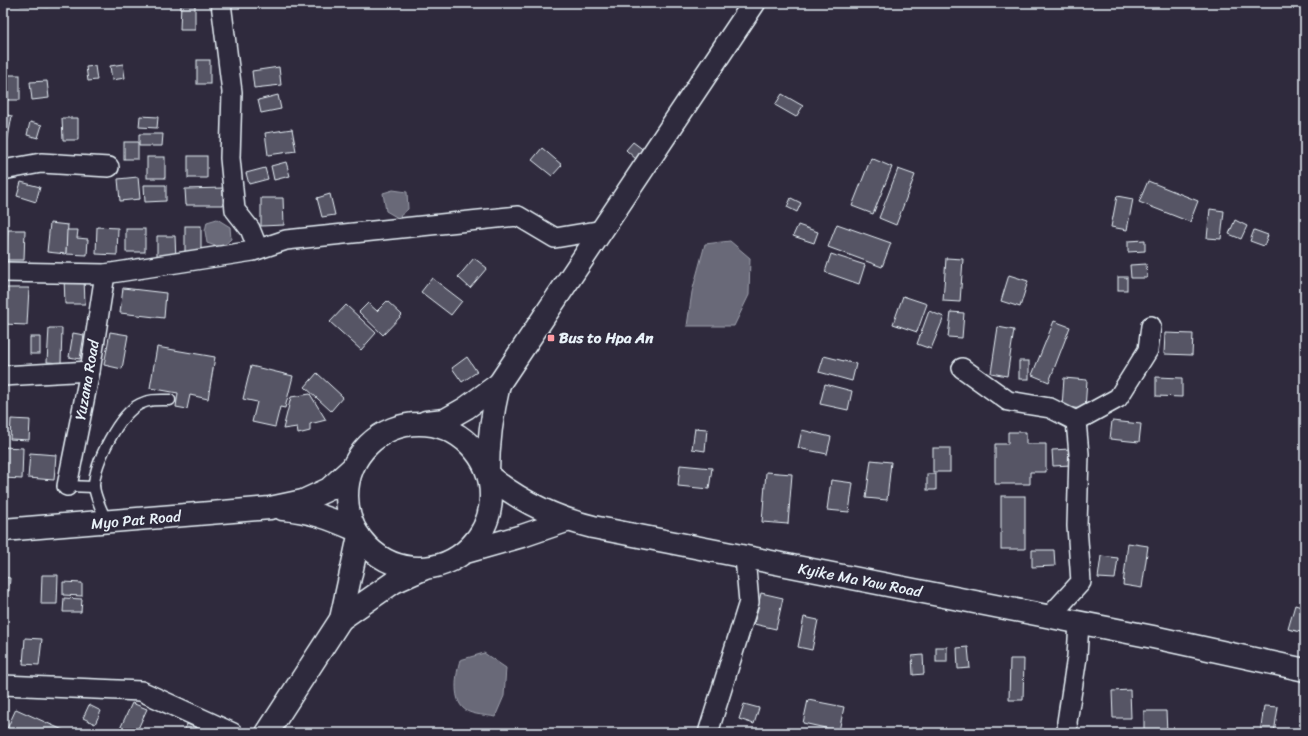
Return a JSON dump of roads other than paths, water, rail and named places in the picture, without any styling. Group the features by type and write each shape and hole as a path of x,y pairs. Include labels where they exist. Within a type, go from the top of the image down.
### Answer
{"main road":[{"path":"423,569 400,566 381,558 366,545 356,532 347,510 346,489 351,469 362,450 378,436 399,426 445,420 466,408 499,384 754,3"},
{"path":"466,552 483,530 492,504 488,446 492,413 499,384"},
{"path":"420,423 442,427 462,437 478,452 489,474 504,488 566,521"},
{"path":"270,508 303,501 329,489 351,469"},
{"path":"270,508 306,511 328,517 356,532"},
{"name":"Myo Pat Road","path":"3,530 106,523 270,508"},
{"path":"267,733 341,619 394,582 423,569 452,561 466,552 522,536 566,521"},
{"name":"Kyike Ma Yaw Road","path":"566,521 745,558 1050,616 1305,670"},
{"path":"341,619 356,532"},
{"name":"Kyike Ma Yaw Road","path":"1153,637 1305,656"}],"street":[{"path":"222,3 232,92 230,158 235,210 250,229 258,249"},
{"path":"3,170 41,164 109,167"},
{"path":"3,272 105,274 258,249 286,240 518,216 555,238 603,230"},
{"name":"Yuzana Road","path":"67,486 90,371 105,274"},
{"path":"1076,421 1118,398 1148,350 1150,326"},
{"path":"962,368 1008,401 1050,408 1076,421"},
{"path":"3,376 90,371"},
{"path":"1050,616 1081,582 1077,526 1079,454 1076,421"},
{"path":"708,733 749,602 745,558"},
{"path":"1068,733 1067,722 1077,657 1079,622"},
{"path":"3,685 141,691 233,733"}],"lane":[{"path":"106,523 94,487 96,472 101,455 113,434 127,415 138,404 151,400 170,400"},
{"path":"67,486 94,487"}],"water":[{"path":"393,190 407,192 408,209 398,218 386,211 383,193"},
{"path":"217,219 230,227 231,239 221,248 207,243 205,231 207,222"},
{"path":"730,241 750,258 749,295 734,326 687,326 692,292 705,244"},
{"path":"484,653 506,668 504,696 495,717 467,711 462,707 457,695 456,680 460,660"}],"place":[{"name":"Bus to Hpa An","path":"551,338"}]}
